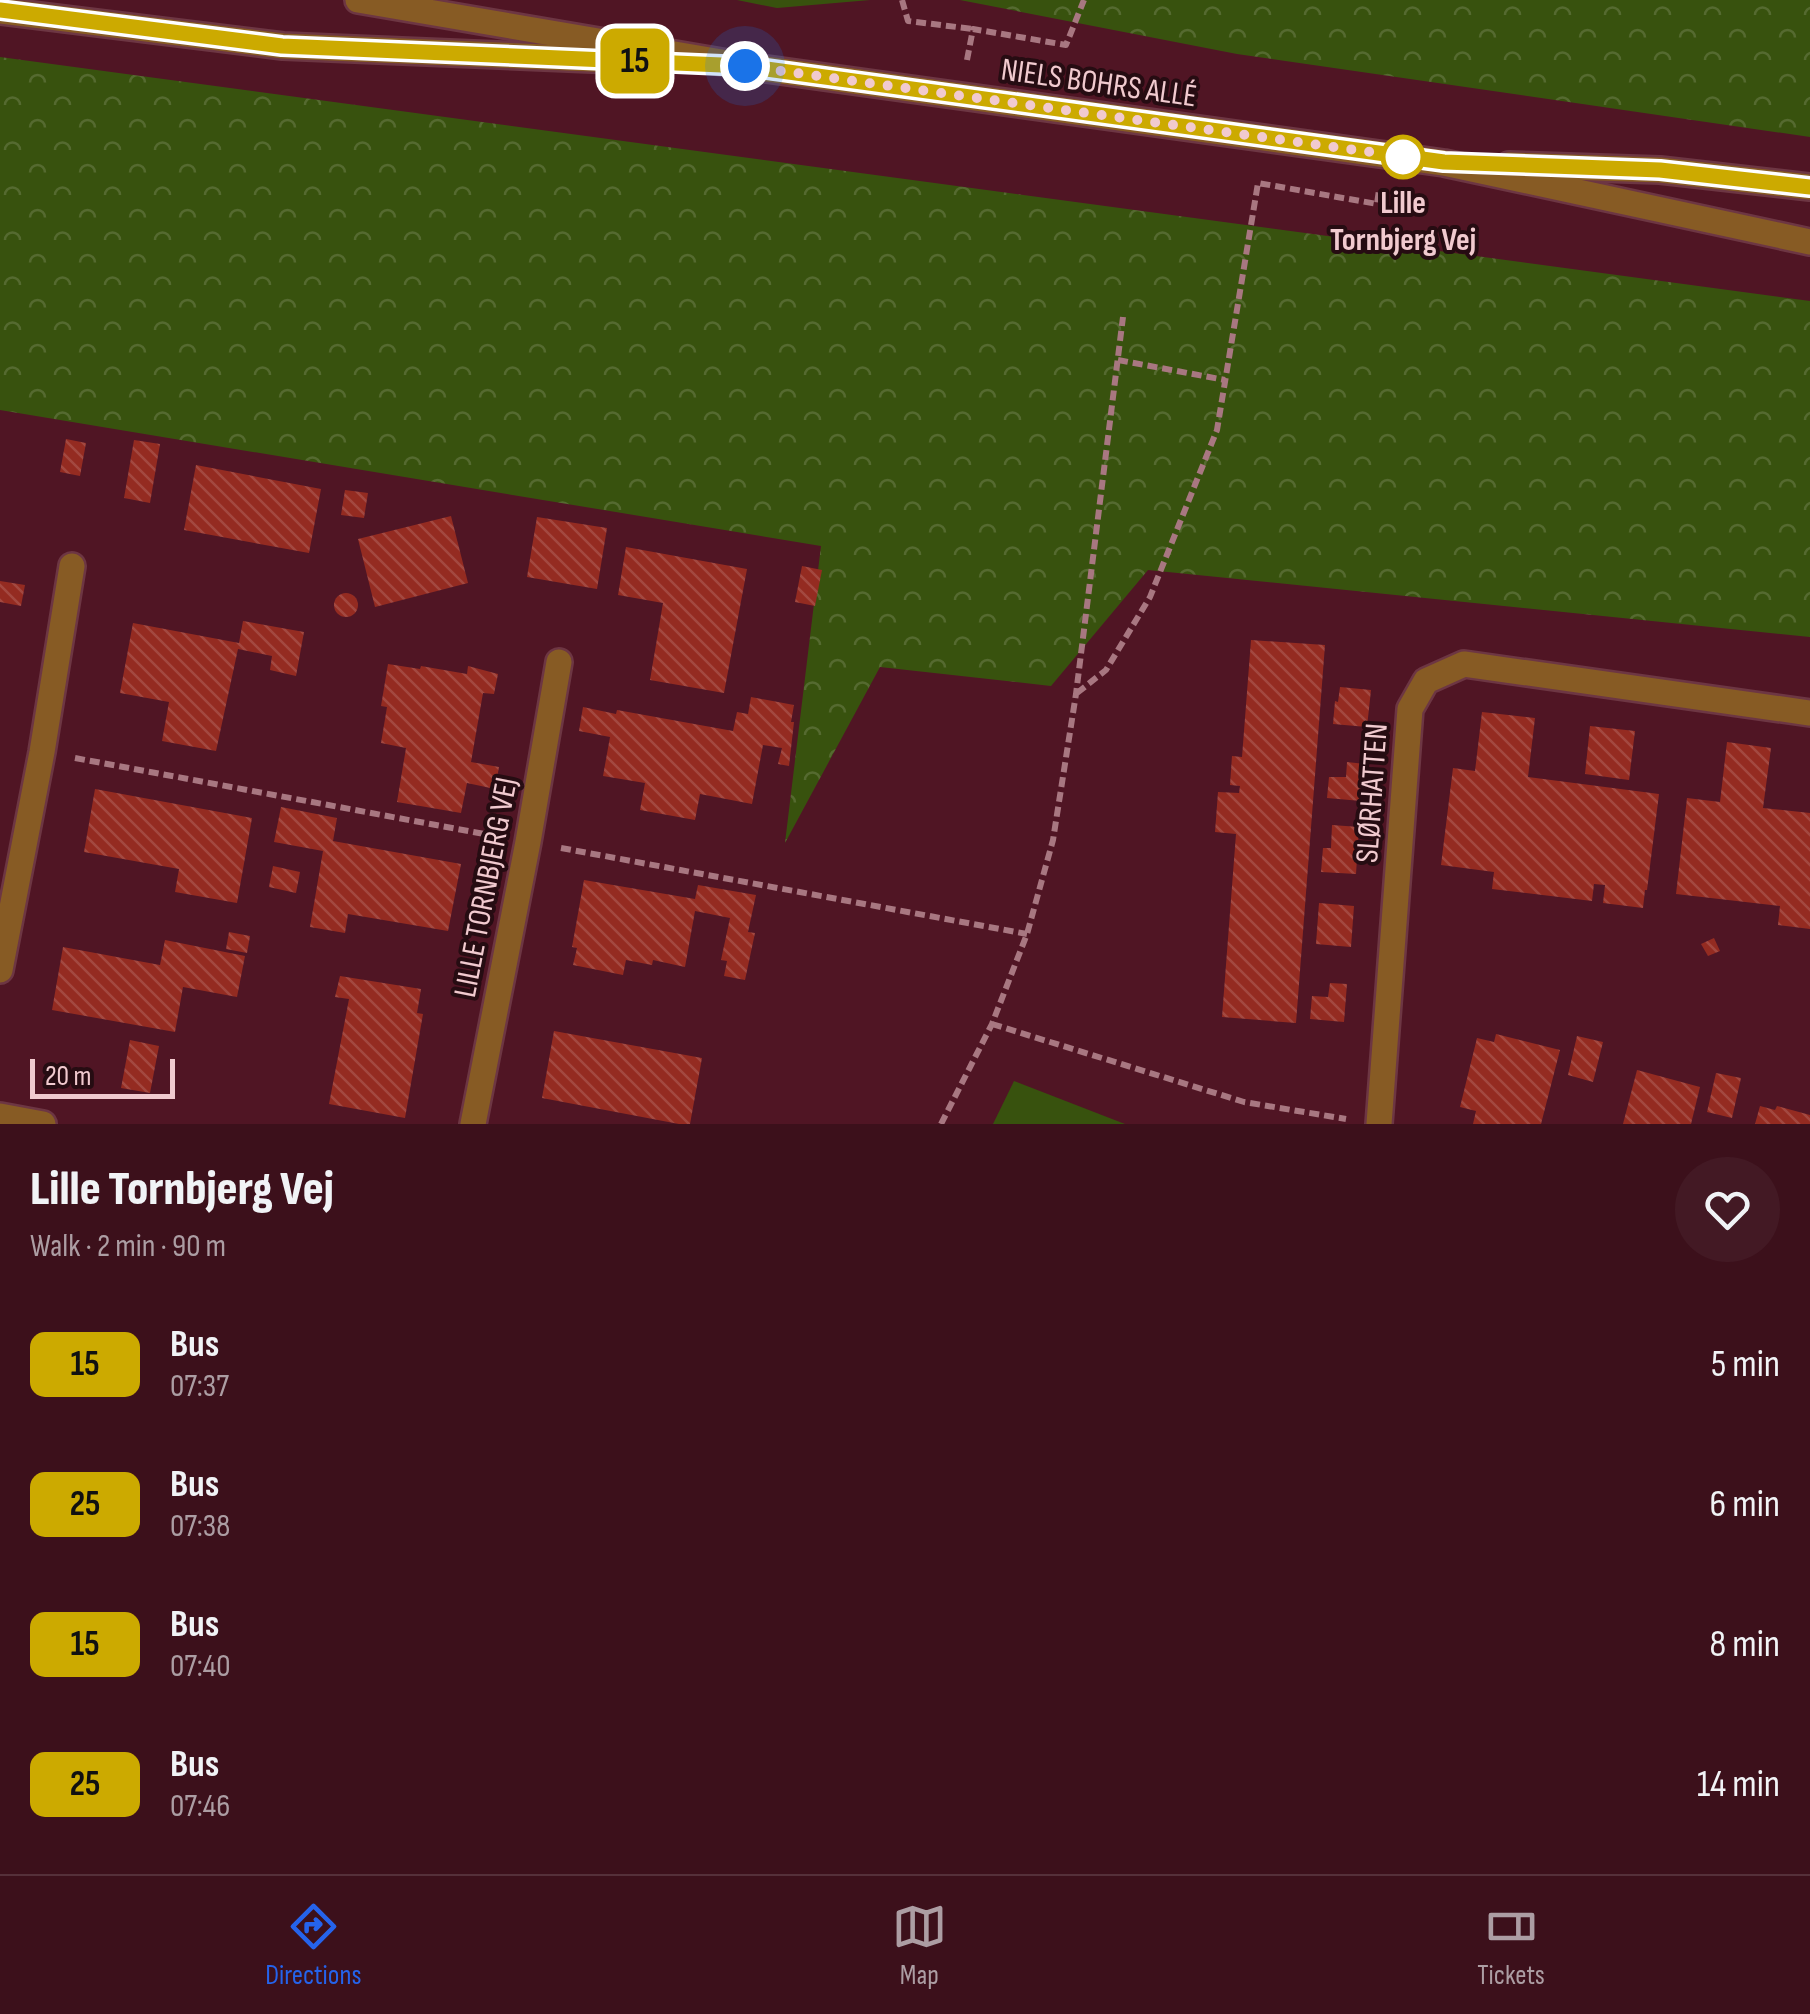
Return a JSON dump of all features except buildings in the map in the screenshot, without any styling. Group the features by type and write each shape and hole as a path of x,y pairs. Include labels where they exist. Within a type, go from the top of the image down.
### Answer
{"street":[{"name":"NIELS BOHRS ALLÉ","path":"358,0 745,66 1444,162 1810,242"},
{"name":"NIELS BOHRS ALLÉ","path":"0,10 282,46 745,66"},
{"name":"NIELS BOHRS ALLÉ","path":"1444,162 1660,170 1810,187"},
{"path":"0,970 42,752 72,566"},
{"name":"LILLE TORNBJERG VEJ","path":"473,1124 559,662"},
{"name":"SLØRHATTEN","path":"1368,1122 1410,709 1426,681 1464,664 1810,713"},
{"path":"0,1116 43,1124"}],"path":[{"path":"902,0 908,21 1066,45 1084,0"},
{"path":"959,96 973,30"},
{"path":"1076,694 1106,670 1150,597 1216,430 1258,183 1378,204 1384,154"},
{"path":"941,1124 992,1024 1027,934 1053,840 1076,694 1123,318"},
{"path":"1118,360 1225,380"},
{"path":"992,1024 1244,1102 1368,1122"}],"green space":[{"path":"737,0 870,0 777,8"},
{"path":"960,0 1810,0 1810,137 1237,54"},
{"path":"0,57 1810,301 1810,637 1148,570 1051,686 880,667 785,843 821,546 0,410"},
{"path":"1014,1081 1125,1124 993,1124"}],"bus line":[{"name":"15","path":"0,10 282,46 745,66 1444,162 1660,170 1810,187"}],"place":[{"name":"Lille Tornbjerg Vej","path":"1403,157"}],"route":[{"path":"745,66 1414,158 1403,157"}]}
